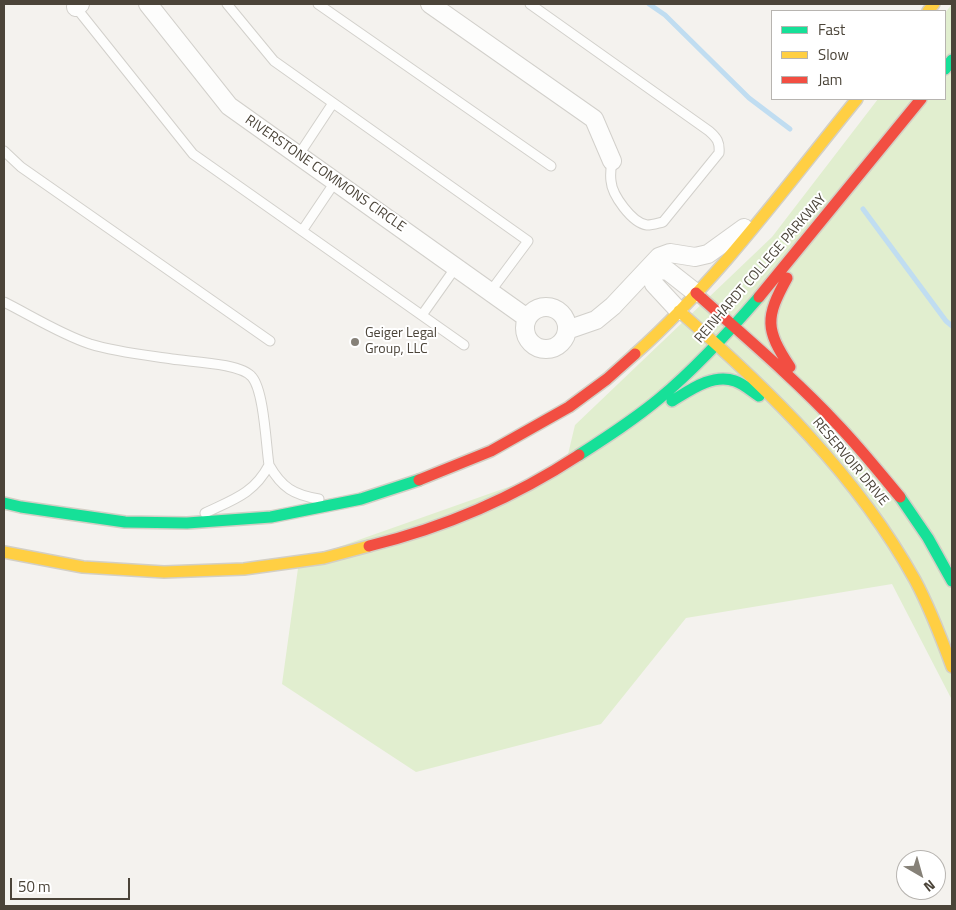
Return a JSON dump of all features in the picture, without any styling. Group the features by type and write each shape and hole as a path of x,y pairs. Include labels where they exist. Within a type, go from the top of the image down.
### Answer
{"street":[{"name":"RIVERSTONE COMMONS CIRCLE","path":"148,4 229,106 527,318"},
{"path":"430,4 594,119 612,161"},
{"path":"4,503 29,509 125,522 187,523 271,517 362,499 408,485 474,458 569,406 607,379 644,346 696,293 856,100"},
{"name":"REINHARDT COLLEGE PARKWAY","path":"4,552 69,565 148,572 222,572 272,567 361,550 417,534 500,501 546,476 602,441 672,388 734,327 920,100"},
{"path":"567,330 596,320 613,306 659,257 670,253 695,257 708,254 761,217"},
{"path":"806,393 774,341 770,318 778,294 810,236"},
{"path":"650,268 668,271 696,293"},
{"path":"650,268 654,284 679,311"},
{"name":"RESERVOIR DRIVE","path":"696,293 843,428 901,497 932,544 952,581"},
{"path":"542,307 552,308 566,320 567,330 564,339 558,346 549,350 539,349 531,344 526,336 524,327 527,318 533,311 542,307"},
{"name":"RESERVOIR DRIVE","path":"679,311 718,344 791,416 834,463 871,508 916,580 952,667"},
{"path":"602,441 695,388 716,380 734,380 791,416"}],"lane":[{"path":"228,4 274,61 528,241 490,292"},
{"path":"318,4 551,166"},
{"path":"530,4 709,131 720,144 719,153 663,222 655,224 646,225 638,221 620,203 611,182 612,161"},
{"path":"76,5 193,154 464,345"},
{"path":"298,156 333,103"},
{"path":"4,151 21,168 270,341"},
{"path":"302,230 335,182"},
{"path":"422,315 456,268"},
{"path":"4,302 71,336 102,347 164,358 233,367 248,372 254,378 260,393 269,466 282,484 300,496 362,499"},
{"path":"187,523 244,494 262,478 269,466"}],"green space":[{"path":"952,4 952,700 892,584 686,618 601,724 416,772 282,684 299,561 565,467 575,425 772,237 877,100 946,100 946,12"}],"waterway":[{"path":"649,4 665,15 749,98 790,129"},
{"path":"863,209 946,321 952,326"}],"traffic: fast":[{"path":"946,68 952,60"},
{"path":"579,455 631,421 673,387 736,324 759,297"},
{"path":"672,401 702,384 718,379 738,382 759,396"},
{"path":"4,503 125,522 187,523 271,517 361,499 419,480"},
{"path":"900,497 928,538 952,581"}],"traffic: slow":[{"path":"929,10 934,4"},
{"path":"635,354 695,295 751,231 856,100"},
{"path":"679,311 746,371 778,403 809,435 866,504 892,541 915,580 952,667"},
{"path":"4,552 83,567 164,572 244,569 324,558 369,546"}],"traffic: jam":[{"path":"759,297 920,100"},
{"path":"787,278 775,303 771,323 776,343 790,367"},
{"path":"696,293 804,391 854,443 900,497"},
{"path":"419,480 491,451 569,407 607,379 635,354"},
{"path":"369,546 397,539 478,510 530,484 579,455"}],"place":[{"name":"Geiger Legal Group, LLC","path":"355,342"}]}
